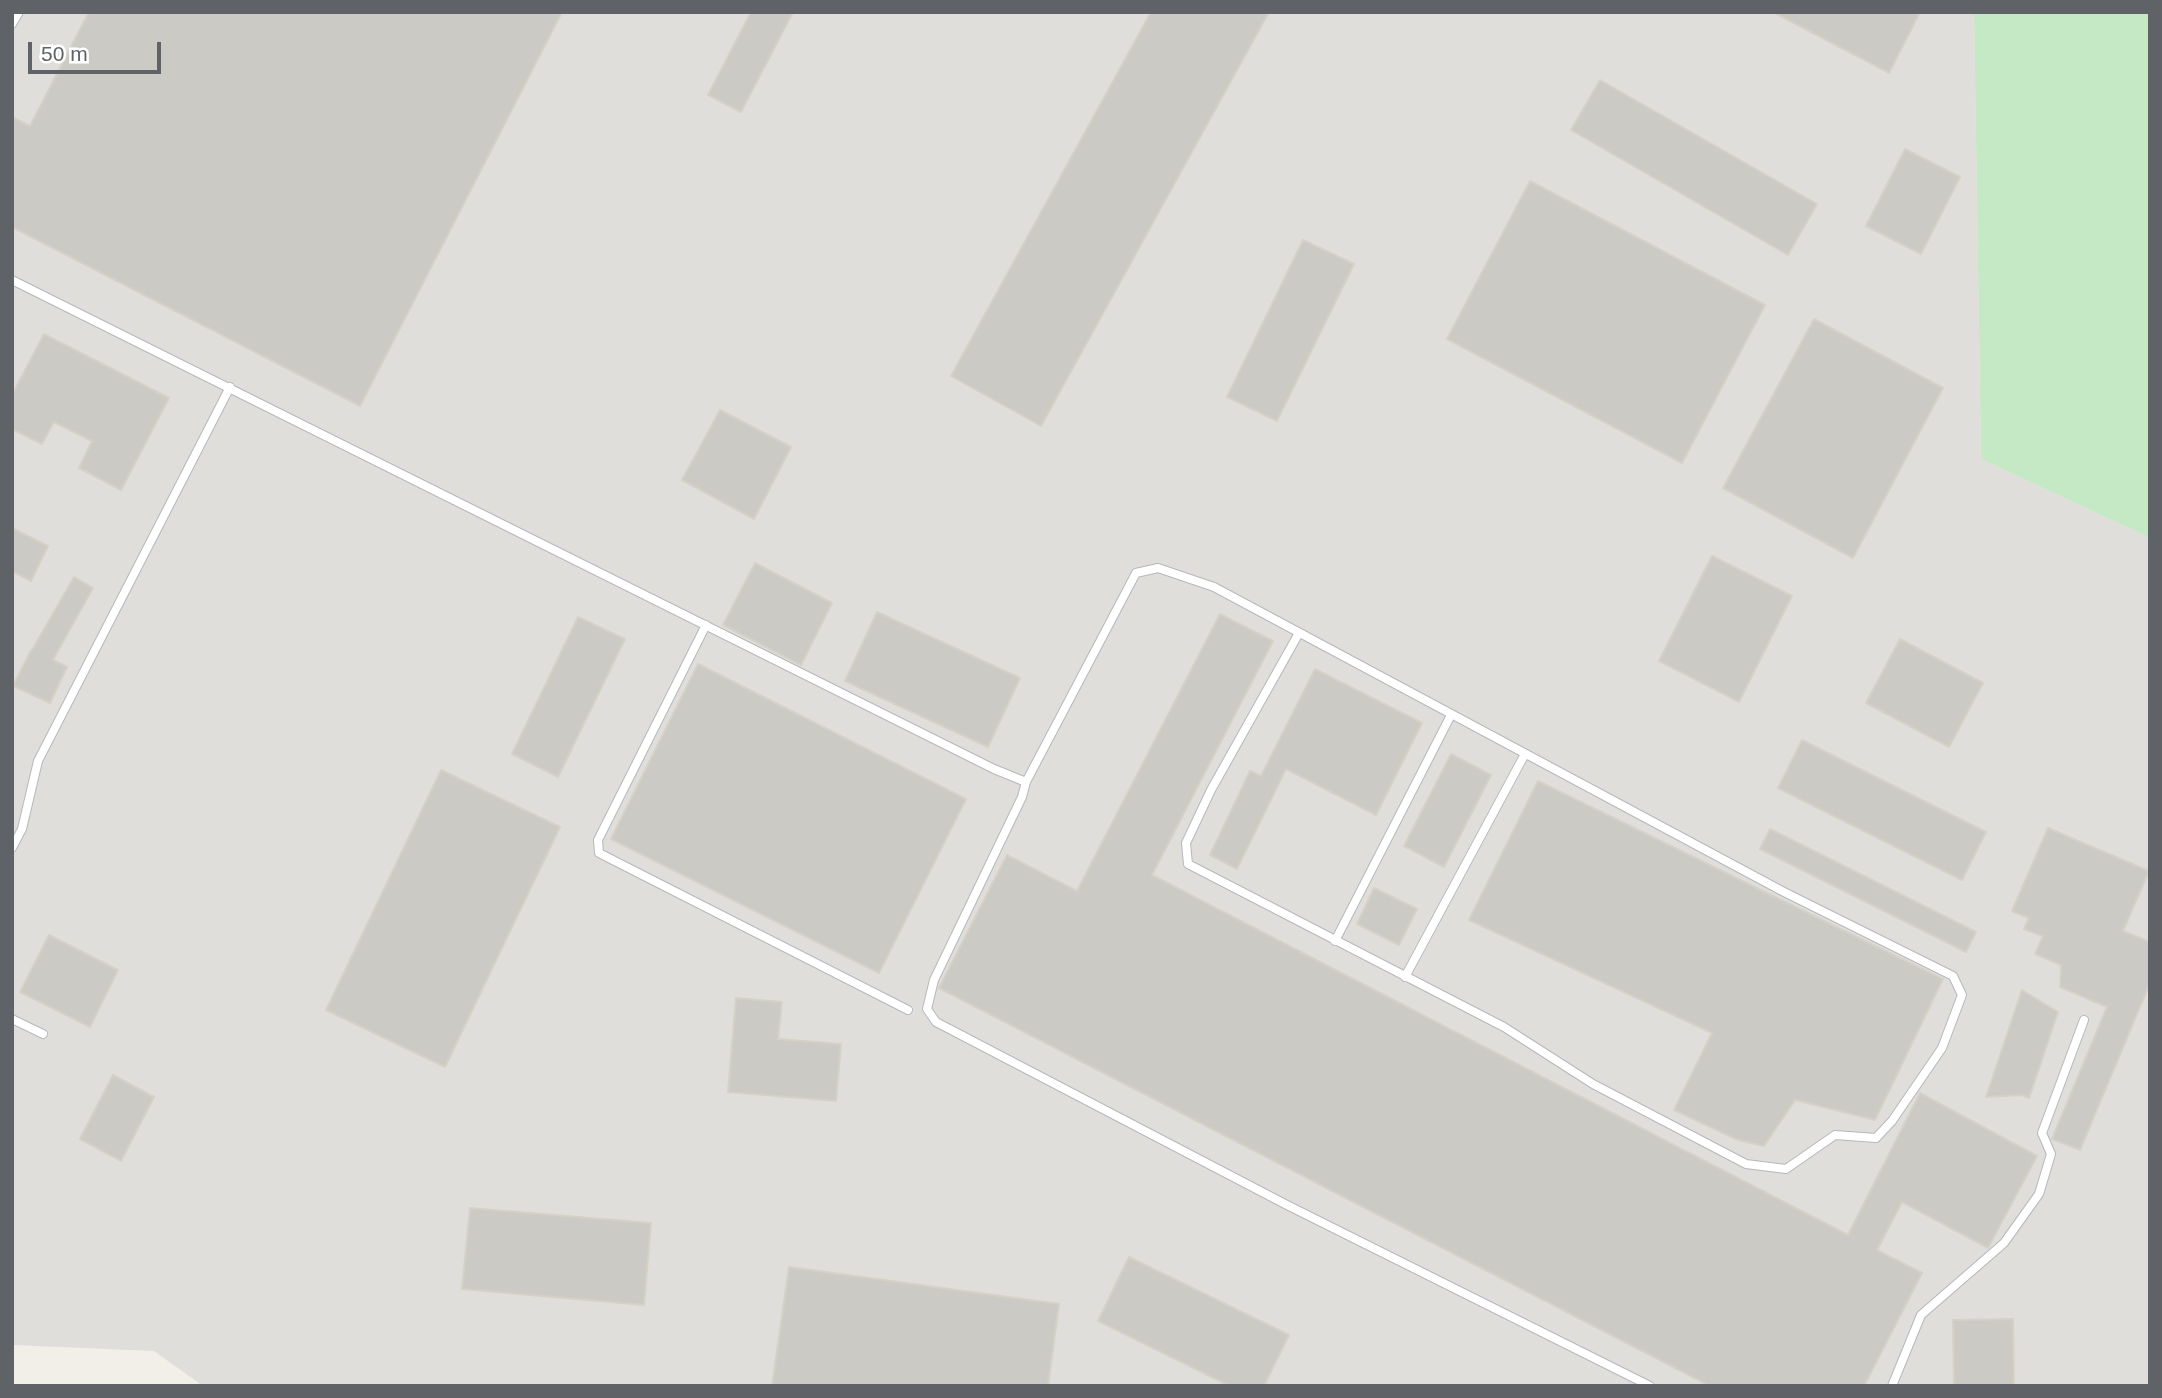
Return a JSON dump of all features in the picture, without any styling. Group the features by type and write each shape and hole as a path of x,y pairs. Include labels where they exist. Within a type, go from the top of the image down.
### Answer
{"lane":[{"path":"12,24 19,12"},
{"path":"12,280 994,769 1026,782"},
{"path":"12,848 22,829 38,761 230,387"},
{"path":"1299,633 1211,790 1186,843 1188,864 1504,1027 1593,1084 1745,1164 1786,1169 1835,1135 1876,1138 1892,1121 1942,1048 1962,995 1953,976 1784,892 1214,587 1158,568 1136,573 1026,782 1022,797 934,979 926,1009 936,1022 1287,1205 1650,1386"},
{"path":"706,625 598,840 599,853 908,1010"},
{"path":"1335,941 1451,715"},
{"path":"1405,977 1525,754"},
{"path":"12,1019 43,1034"},
{"path":"1892,1386 1921,1315 2004,1243 2039,1194 2051,1154 2042,1133 2084,1020"}],"shaded area":[{"path":"12,12 1974,12 1981,459 2150,538 2150,1386 203,1386 154,1351 12,1345"}],"green space":[{"path":"1974,12 2150,12 2150,538 1981,459"}],"building":[{"path":"89,12 562,12 360,406 12,227 12,117 30,126"},
{"path":"751,12 793,12 741,112 708,95"},
{"path":"1151,12 1269,12 1041,426 951,376"},
{"path":"1773,12 1920,12 1889,73"},
{"path":"1600,80 1817,204 1788,255 1571,130"},
{"path":"1905,149 1960,177 1921,254 1866,226"},
{"path":"1530,181 1765,305 1682,463 1447,339"},
{"path":"1303,240 1354,264 1277,421 1227,397"},
{"path":"1814,319 1943,388 1853,558 1723,488"},
{"path":"44,334 169,398 121,490 79,468 92,441 54,422 42,444 12,429 12,395"},
{"path":"720,410 791,447 754,519 682,480"},
{"path":"12,528 48,546 31,581 12,571"},
{"path":"1712,556 1792,596 1739,702 1659,661"},
{"path":"755,563 832,603 801,665 723,625"},
{"path":"74,577 93,588 53,660 67,667 50,703 13,686"},
{"path":"877,612 1020,678 988,747 845,681"},
{"path":"1220,614 1273,641 1152,875 1848,1235 1920,1093 2037,1156 1988,1248 1902,1202 1877,1250 1922,1273 1864,1386 1710,1386 939,988 1007,855 1077,891"},
{"path":"578,617 625,639 558,777 512,754"},
{"path":"1900,639 1983,683 1949,747 1866,703"},
{"path":"698,664 966,799 879,973 611,839"},
{"path":"1315,669 1422,723 1376,815 1286,769 1237,869 1210,855 1250,771 1261,776"},
{"path":"1802,740 1986,832 1962,880 1778,788"},
{"path":"1451,754 1491,775 1444,867 1404,846"},
{"path":"441,770 560,827 445,1067 326,1010"},
{"path":"1538,781 1943,979 1875,1120 1795,1100 1764,1146 1738,1140 1674,1110 1712,1033 1469,920"},
{"path":"2048,828 2149,871 2123,931 2150,942 2150,983 2080,1150 2052,1139 2107,1007 2060,987 2061,965 2035,954 2043,936 2024,929 2029,918 2012,911"},
{"path":"1770,829 1976,932 1966,952 1760,849"},
{"path":"1374,888 1417,909 1399,945 1357,924"},
{"path":"49,935 118,970 90,1027 20,992"},
{"path":"2022,990 2058,1012 2029,1098 2022,1095 1986,1097"},
{"path":"736,998 782,1002 778,1039 841,1044 836,1101 728,1092"},
{"path":"113,1075 154,1097 121,1161 80,1139"},
{"path":"470,1208 651,1223 644,1305 462,1289"},
{"path":"1129,1257 1289,1335 1264,1386 1230,1386 1098,1321"},
{"path":"789,1267 1059,1304 1048,1386 772,1386"},
{"path":"2013,1319 2014,1386 1954,1386 1953,1320"}]}
